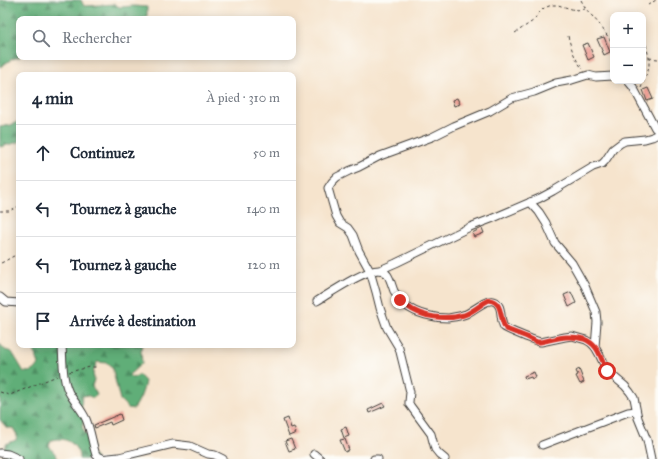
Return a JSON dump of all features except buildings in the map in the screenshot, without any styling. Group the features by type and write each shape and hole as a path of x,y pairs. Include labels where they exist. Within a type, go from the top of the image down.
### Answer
{"street":[{"path":"445,459 435,448 431,434 409,404 410,392 399,348 387,328 370,271 359,251 353,235 348,228 340,223 336,216 328,188 332,182 349,171 380,156 432,137 490,111 512,98 534,92 556,83 588,75 596,77 610,76"},
{"path":"630,84 658,131"},
{"path":"317,301 370,271 380,270 470,227 492,219 553,191 593,167 602,164 613,150 625,141 645,139 658,134"},
{"path":"530,202 539,212 555,242 572,263 585,286 596,312 597,322 595,347"},
{"path":"380,270 383,270 387,274 394,292 400,300 418,312 431,316 448,318 465,314 489,300 495,302 499,306 504,327 508,330 537,342 572,336 591,343 595,347 607,371 625,386 634,398 636,411 647,440 652,459"},
{"path":"0,297 6,302 16,303"},
{"path":"62,348 64,373 70,396 81,410 85,418 96,455 100,458 119,456 173,444 190,446 204,453 215,455 223,459"},
{"path":"542,445 628,412 636,411"},
{"path":"0,452 19,459"},
{"path":"314,454 320,459"}],"path":[{"path":"581,0 586,9 610,40"},
{"path":"648,5 656,0"},
{"path":"515,33 533,21 544,8 552,5 558,5 575,10 586,9"},
{"path":"568,36 575,58 588,75"},
{"path":"638,96 649,68 649,58 646,44"},
{"path":"649,58 658,59"},
{"path":"0,211 10,211 16,207"},
{"path":"1,263 16,255"},
{"path":"0,392 10,395 64,373 90,367 97,367"}],"green space":[{"path":"0,0 81,0 84,6 115,4 119,7 147,7 147,16 16,16 16,58 0,67"},
{"path":"16,122 16,143 0,147 0,127"},
{"path":"0,344 5,350 12,352 24,372 33,371 39,364 33,348 141,348 142,363 129,375 132,378 139,375 145,381 140,399 134,409 128,408 120,400 112,367 107,363 97,362 93,373 94,380 92,386 97,395 93,398 86,395 82,397 81,405 84,420 82,427 90,438 92,449 89,451 90,456 94,456 96,459 79,459 79,455 73,444 58,439 51,440 49,445 58,459 8,459 2,452 6,444 16,440 17,435 13,428 7,428 0,420"}],"route":[{"path":"400,300 418,312 431,316 448,318 465,314 489,300 495,302 499,306 502,322 506,329 537,342 572,336 586,340 595,347 607,371"}]}
